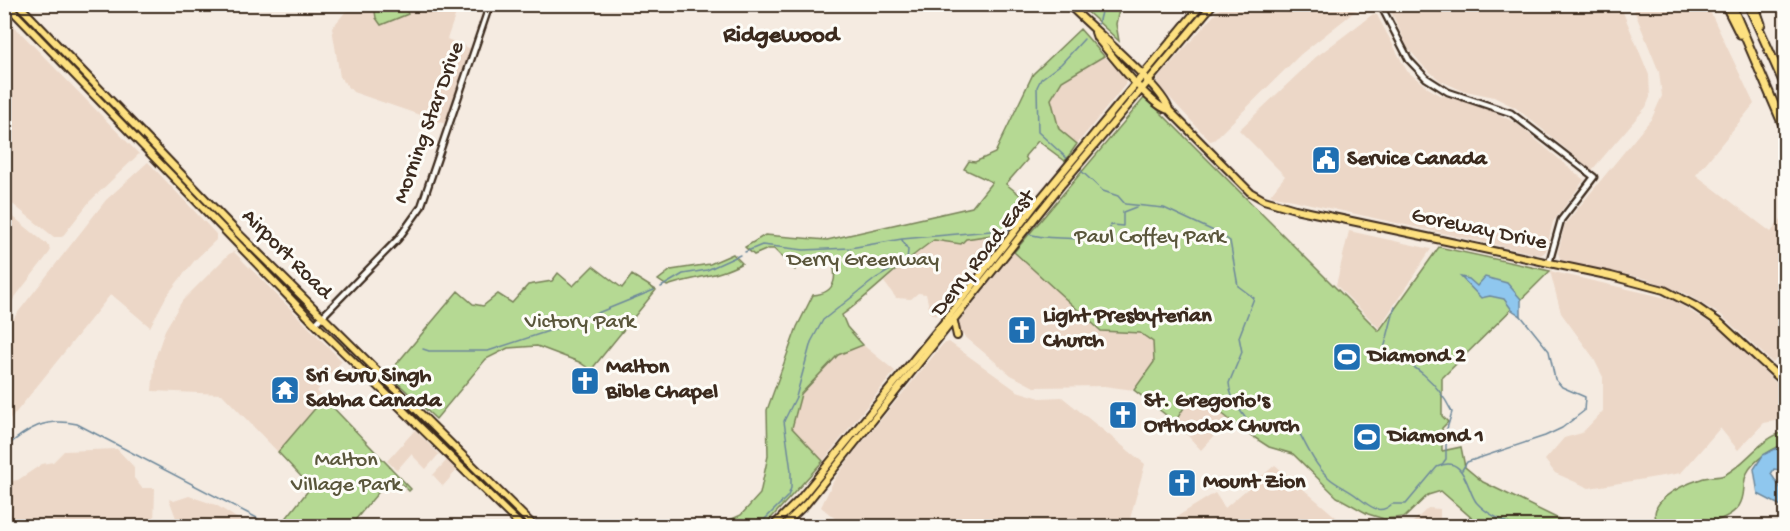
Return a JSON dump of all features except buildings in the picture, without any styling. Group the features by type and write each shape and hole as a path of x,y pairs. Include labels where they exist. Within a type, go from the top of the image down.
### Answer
{"highway":[{"path":"1725,4 1758,68"},
{"path":"1731,4 1785,132"},
{"path":"1748,4 1785,88"},
{"path":"1754,4 1769,49"}],"main road":[{"name":"Airport Road","path":"6,4 86,91 315,324 521,526"},
{"name":"Airport Road","path":"18,4 93,84 358,353 534,526"},
{"name":"Goreway Drive","path":"1068,4 1161,109 1169,110"},
{"name":"Derry Road East","path":"1079,159 1096,131 1202,4"},
{"name":"Derry Road East","path":"773,526 800,499 1026,218 1143,90 1213,4"},
{"name":"Goreway Drive","path":"1095,32 1101,34 1149,83 1167,102 1169,110 1241,185 1264,200 1322,215 1641,283 1684,300 1737,337 1785,384"},
{"path":"86,91 93,84"},
{"path":"1096,131 1102,136"},
{"name":"Derry Road East","path":"783,526 806,504 954,322 1032,223 1059,182"},
{"path":"1026,218 1027,224 1032,223"},
{"path":"954,322 957,336"},
{"path":"352,360 358,353"},
{"path":"384,391 388,383"}],"street":[{"name":"Morning Star Drive","path":"315,324 398,239 421,207 490,4"},
{"path":"1380,4 1409,60 1426,78 1448,92 1511,113 1594,177 1561,220 1550,263"}],"shaded area":[{"path":"180,5 237,5 237,7 180,13"},
{"path":"351,5 459,5 447,39 474,50 449,125 353,92 340,77 332,28"},
{"path":"1223,5 1363,5 1301,54 1214,140 1210,141 1158,85 1158,78"},
{"path":"1388,5 1620,5 1649,75 1650,97 1646,107 1592,170 1516,108 1494,97 1461,90 1441,81 1424,67 1408,48"},
{"path":"1632,5 1707,5 1754,104 1696,175 1771,232 1785,214 1785,348 1773,363 1721,315 1686,294 1647,279 1561,261 1558,253 1565,224 1652,118 1662,96 1659,72"},
{"path":"1373,14 1377,15 1407,71 1428,88 1440,95 1486,108 1516,123 1584,180 1553,222 1546,251 1541,255 1270,195 1285,176 1239,130 1316,57"},
{"path":"13,25 139,154 90,201 62,237 54,237 5,198 4,35"},
{"path":"1104,56 1126,79 1125,85 1077,144 1059,129 1051,99 1062,81"},
{"path":"148,162 216,234 216,240 195,260 167,295 150,327 111,294 5,426 5,329 106,200"},
{"path":"5,210 49,246 50,252 5,310"},
{"path":"1349,231 1431,249 1379,328 1336,285"},
{"path":"1005,233 935,316 930,312 926,294 918,293 911,299 896,298 884,282 916,252 934,240 961,244 966,239"},
{"path":"234,252 342,361 317,391 324,398 278,452 222,394 152,391 155,359 165,330 182,301 229,254"},
{"path":"1014,252 1101,331 1141,333 1153,342 1155,362 1134,390 1104,386 1034,387 1011,375 957,330 957,324"},
{"path":"1550,271 1671,299 1726,333 1785,392 1785,419 1764,423 1738,450 1720,428 1681,473 1589,488 1555,473 1545,460 1564,438 1582,433 1603,411 1603,377 1593,357 1561,313"},
{"path":"949,342 1017,391 1040,398 1062,397 1145,464 1128,526 844,526 821,507 834,480 852,455 943,344"},
{"path":"863,345 895,371 823,461 792,428 801,394 838,355"},
{"path":"1203,398 1229,420 1201,450 1175,422 1185,406"},
{"path":"415,430 439,454 426,469 411,454 397,470 387,461"},
{"path":"117,449 134,467 134,478 142,488 155,488 154,526 5,526 5,482 18,480 42,464 53,462 64,451"},
{"path":"447,460 457,470 443,486 433,475"},
{"path":"1275,465 1343,523 1370,526 1162,526 1215,493 1225,508"},
{"path":"189,496 216,505 249,526 179,526 169,499 174,501"},
{"path":"1428,508 1440,509 1440,526 1409,526"}],"green space":[{"path":"374,5 404,5 408,14 381,25 376,18"},
{"path":"1080,5 1120,5 1116,24 1119,41"},
{"name":"Derry Greenway","path":"1080,29 1104,56 1062,81 1051,99 1059,129 1077,144 1065,161 1038,141 1025,156 1027,160 1006,184 1029,202 1005,233 966,239 961,244 934,240 842,315 847,327 863,345 838,355 801,394 792,428 823,461 764,526 717,526 741,515 760,494 768,456 767,410 797,327 813,295 827,291 834,282 835,276 831,256 799,260 795,270 774,249 754,255 745,247 765,235 827,240 972,207 992,182 964,169 969,161 975,162 995,153 1033,74"},
{"name":"Paul Coffey Park","path":"1145,97 1379,331 1439,247 1550,271 1442,378 1442,416 1448,422 1442,428 1442,451 1461,447 1465,467 1483,482 1573,526 1486,526 1474,520 1441,491 1428,495 1405,517 1384,519 1368,514 1337,497 1293,454 1269,447 1241,429 1203,398 1185,406 1175,422 1134,390 1154,362 1153,342 1140,333 1101,331 1014,252"},
{"name":"Victory Park","path":"733,254 742,263 733,268 667,286 658,280 671,270 710,264"},
{"name":"Victory Park","path":"593,266 622,288 632,275 656,290 591,370 579,362 537,346 508,348 486,359 436,419 388,374 458,291 473,304 483,306 498,294 512,303 528,285 552,281 558,273 573,286"},
{"name":"Malton Village Park","path":"324,398 411,489 409,491 393,475 350,526 280,526 311,487 278,452"},
{"path":"1785,432 1785,444 1773,449 1755,462 1747,473 1741,503 1732,513 1713,522 1702,524 1660,526 1656,518 1656,510 1666,496 1704,478 1724,475 1760,445"}],"water":[{"path":"1461,277 1469,279 1477,286 1485,277 1507,283 1521,299 1521,316 1512,310 1504,299 1490,296 1481,298"},
{"path":"1785,444 1785,471 1774,469 1771,474 1784,493 1785,508 1758,494 1754,469 1763,455"}],"waterway":[{"path":"1098,24 1103,4"},
{"path":"1070,161 1038,132 1037,87 1041,79 1061,64 1084,39"},
{"path":"1078,168 1103,191 1118,196 1125,204 1164,208 1230,241 1238,286 1254,298 1239,337 1242,352 1229,383 1234,402 1254,430 1269,434 1281,430 1282,421 1292,420 1322,471 1335,483 1371,507 1379,509 1387,508 1392,504 1406,504 1437,467 1447,464 1454,465 1464,476 1477,503 1490,514 1514,526"},
{"path":"1026,233 1035,236 1080,239 1098,244 1107,238 1111,225 1123,226 1123,212 1136,207"},
{"path":"745,252 762,245 804,250 850,248 902,239 1013,229"},
{"path":"758,526 788,496 791,488 784,421 796,397 811,342 823,320 875,279 907,260 908,250 902,240"},
{"path":"661,287 683,274 707,270 740,255"},
{"path":"423,349 429,351 488,351 573,323 654,290"},
{"path":"1395,307 1384,349 1424,374 1439,390 1452,412 1446,432"},
{"path":"1462,470 1467,462 1545,436 1562,428 1584,411 1585,397 1562,387 1555,379 1549,351 1521,316"},
{"path":"4,449 29,430 46,423 77,424 257,518 265,526"},
{"path":"1443,463 1446,459 1446,435"}],"place":[{"name":"Service Canada","path":"1326,160"},
{"name":"Light Presbyterian Church","path":"1022,330"},
{"name":"Diamond 2","path":"1347,357"},
{"name":"Malton Bible Chapel","path":"585,381"},
{"name":"Sri Guru Singh Sabha Canada","path":"285,390"},
{"name":"St. Gregorio's Orthodox Church","path":"1123,415"},
{"name":"Diamond 1","path":"1367,437"},
{"name":"Mount Zion","path":"1182,483"}],"district":[{"name":"Ridgewood","path":"781,36"}]}
